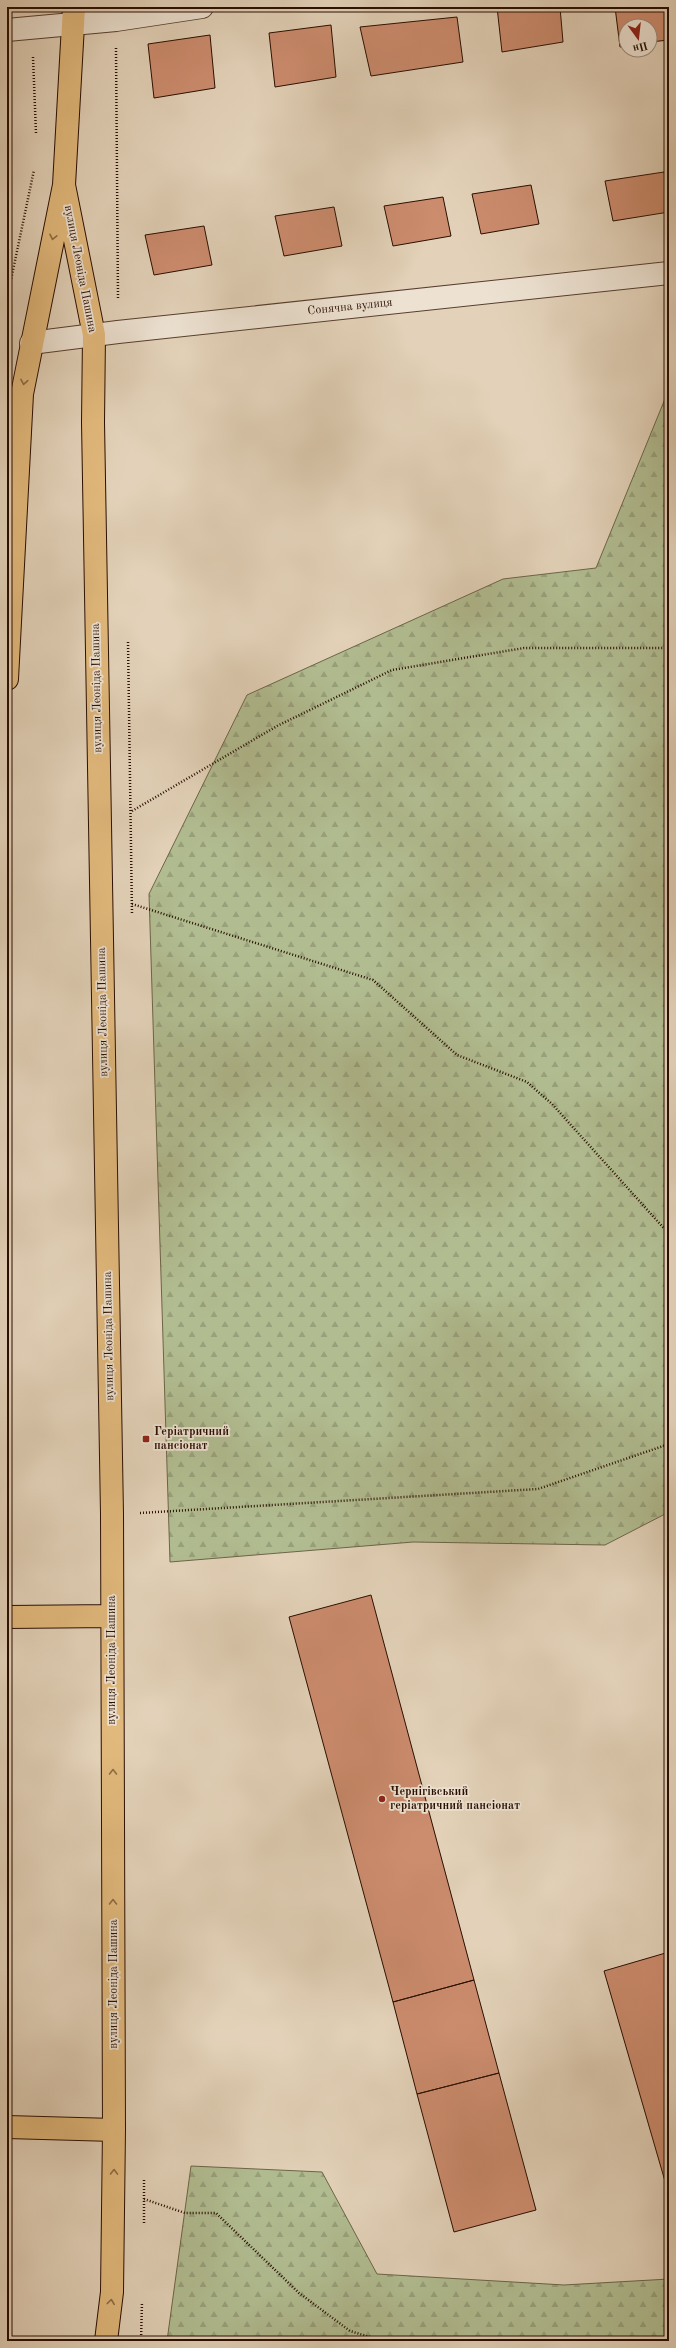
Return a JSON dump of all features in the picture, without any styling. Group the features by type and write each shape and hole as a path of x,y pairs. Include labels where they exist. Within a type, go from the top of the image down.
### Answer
{"main road":[{"path":"64,185 73,15"},
{"name":"вулиця Леоніда Пашина","path":"64,185 94,335 93,422 112,1514 114,2130 112,2292 106,2341"},
{"name":"вулиця Леоніда Пашина","path":"7,679 22,394 31,343 64,185"},
{"path":"7,1617 112,1616"},
{"path":"7,2127 114,2130"}],"street":[{"path":"7,30 32,28 73,15 202,7"},
{"name":"Сонячна вулиця","path":"31,343 669,273"}],"path":[{"path":"32,28 36,134"},
{"path":"7,299 36,164"},
{"path":"132,811 278,726 392,670 524,648 669,648"},
{"path":"132,904 373,980 457,1055 527,1082 552,1104 669,1234"},
{"path":"112,1514 538,1490 669,1444"},
{"path":"144,2199 185,2213 216,2213 299,2293 350,2331 383,2341"}],"green space":[{"path":"669,389 669,1512 605,1545 413,1542 170,1562 149,894 247,695 503,579 596,568"},
{"path":"191,2166 322,2172 377,2274 564,2285 669,2279 669,2341 167,2341"}],"building":[{"path":"497,7 560,7 563,42 502,52"},
{"path":"615,7 669,7 669,40 658,41 658,18 618,18 618,31"},
{"path":"457,17 463,62 371,76 360,27"},
{"path":"331,25 336,77 275,87 269,33"},
{"path":"210,35 215,88 154,98 148,44"},
{"path":"664,172 669,199 669,212 613,221 605,181"},
{"path":"531,185 539,224 481,234 472,194"},
{"path":"443,197 451,236 393,246 384,206"},
{"path":"334,207 342,246 284,256 275,216"},
{"path":"204,226 212,265 154,275 145,235"},
{"name":"Чернігівський геріатричний пансіонат","path":"371,1595 474,1980 393,2002 289,1617"},
{"path":"669,1952 669,2195 604,1971"},
{"path":"474,1980 499,2073 417,2094 393,2002"},
{"path":"499,2073 536,2210 454,2232 417,2094"}],"place":[{"name":"Геріатричний пансіонат","path":"146,1439"},
{"name":"Чернігівський геріатричний пансіонат","path":"382,1799"}]}
